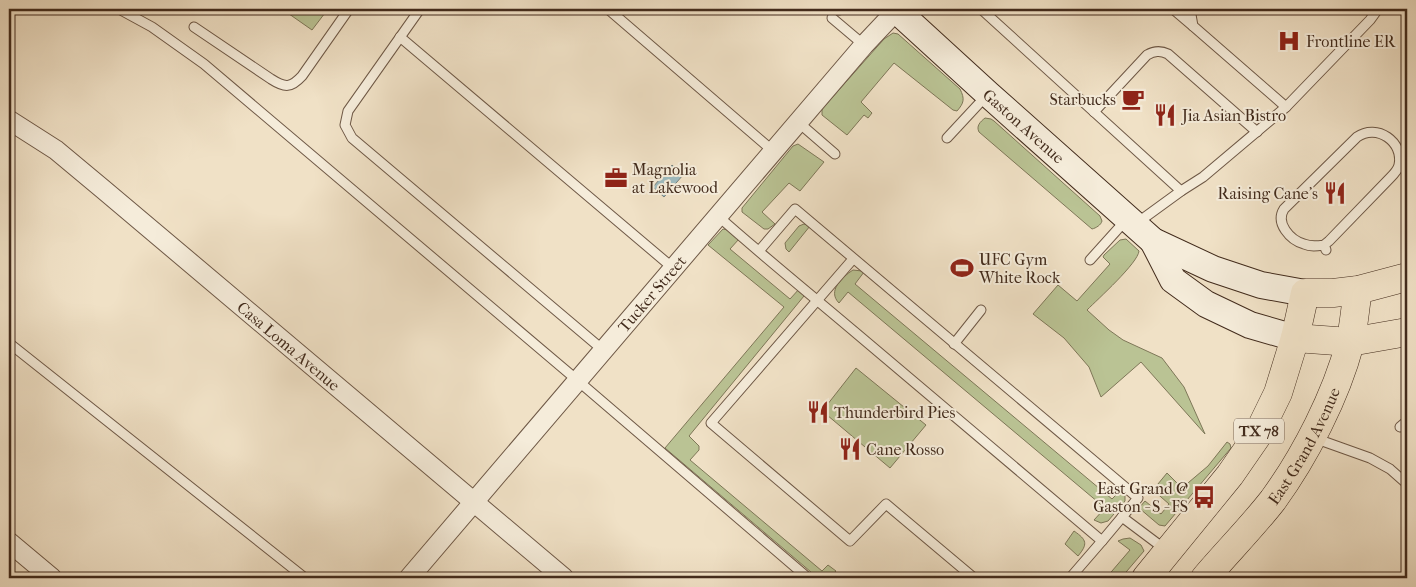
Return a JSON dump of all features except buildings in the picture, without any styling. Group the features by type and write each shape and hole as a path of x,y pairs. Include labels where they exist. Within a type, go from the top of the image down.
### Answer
{"main road":[{"path":"1305,293 1333,293 1358,290 1407,277"},
{"name":"East Grand Avenue","path":"1205,578 1271,502 1283,486 1312,437 1336,386 1350,342 1358,290"},
{"name":"TX 78","path":"1146,578 1230,475 1257,436 1278,393 1295,338 1305,293"},
{"path":"1295,338 1350,342 1407,332"}],"street":[{"name":"Tucker Street","path":"409,578 864,45 898,9"},
{"name":"Gaston Avenue","path":"898,9 988,94 1139,228 1214,269 1261,285 1305,293"},
{"name":"Casa Loma Avenue","path":"9,120 56,150 98,184 564,578"},
{"name":"Gaston Avenue","path":"1139,228 1173,280 1206,304 1250,325 1295,338"},
{"path":"9,542 52,578"}],"lane":[{"path":"119,9 152,26 204,64 808,578"},
{"path":"194,27 280,85 288,86 296,83 302,76 349,9"},
{"path":"420,9 348,111 345,124 352,138 603,350"},
{"path":"608,9 773,151"},
{"path":"981,9 1181,191"},
{"path":"1173,9 1286,107"},
{"path":"1190,9 1193,26"},
{"path":"1090,260 1139,228 1181,191 1204,177 1286,107 1370,20 1378,9"},
{"path":"832,18 864,45"},
{"path":"400,37 673,268"},
{"path":"1094,112 1147,55 1152,52 1163,51 1256,132"},
{"path":"947,138 988,94"},
{"path":"798,122 835,154"},
{"path":"1371,131 1380,133 1391,140 1398,149 1400,158 1398,168 1325,247 1309,246 1296,240 1283,227 1281,213 1357,137 1362,133 1371,131"},
{"path":"759,251 795,209 1138,498 1070,578"},
{"path":"718,216 1102,540"},
{"path":"853,259 711,423 850,540 886,504 974,578"},
{"path":"954,344 981,310"},
{"path":"9,343 305,578"},
{"path":"1312,437 1370,458 1390,469 1407,484"},
{"path":"1122,517 1169,552"}],"green space":[{"path":"282,9 328,9 312,30"},
{"path":"893,33 898,34 960,89 963,96 962,103 957,111 953,110 894,63 861,102 872,113 868,118 864,115 847,135 822,115 822,109 884,39"},
{"path":"985,118 994,121 1100,216 1102,221 1099,225 1092,229 979,132 979,124"},
{"path":"798,144 824,162 800,191 789,183 762,212 775,224 768,229 764,229 742,212 742,208 793,146"},
{"path":"804,224 810,226 789,252 786,249 785,243 799,226"},
{"path":"723,229 728,230 739,239 730,249 790,299 800,288 804,296 689,436 699,446 699,450 690,460 822,571 828,565 836,571 830,578 818,578 665,448 784,307 708,245"},
{"path":"1126,239 1139,251 1137,257 1125,272 1087,310 1123,340 1162,358 1184,387 1205,434 1141,362 1101,397 1089,367 1064,338 1033,314 1058,285 1077,301 1110,264 1103,257 1104,255 1120,240"},
{"path":"853,270 864,272 855,284 1112,499 1122,489 1125,493 1125,501 1108,521 1101,523 1094,520 1105,508 848,292 839,303 836,298 835,289 844,276"},
{"path":"856,368 926,425 890,468 827,415 827,405"},
{"path":"1227,442 1231,448 1165,526 1159,525 1139,508 1145,501 1161,514 1169,504 1153,490 1167,473 1182,488 1208,466"},
{"path":"1074,531 1085,542 1078,556 1065,544"},
{"path":"1130,538 1141,545 1144,551 1121,578 1106,578 1130,550 1118,541"}],"water":[{"path":"672,165 683,175 664,197 653,187"}],"place":[{"name":"Frontline ER","path":"1289,41"},
{"name":"Starbucks","path":"1133,99"},
{"name":"Jia Asian Bistro","path":"1165,115"},
{"name":"Magnolia at Lakewood","path":"616,178"},
{"name":"Raising Cane's","path":"1335,193"},
{"name":"UFC Gym White Rock","path":"962,268"},
{"name":"Thunderbird Pies","path":"818,412"},
{"name":"Cane Rosso","path":"850,449"},
{"name":"East Grand @ Gaston - S - FS","path":"1204,497"}]}
